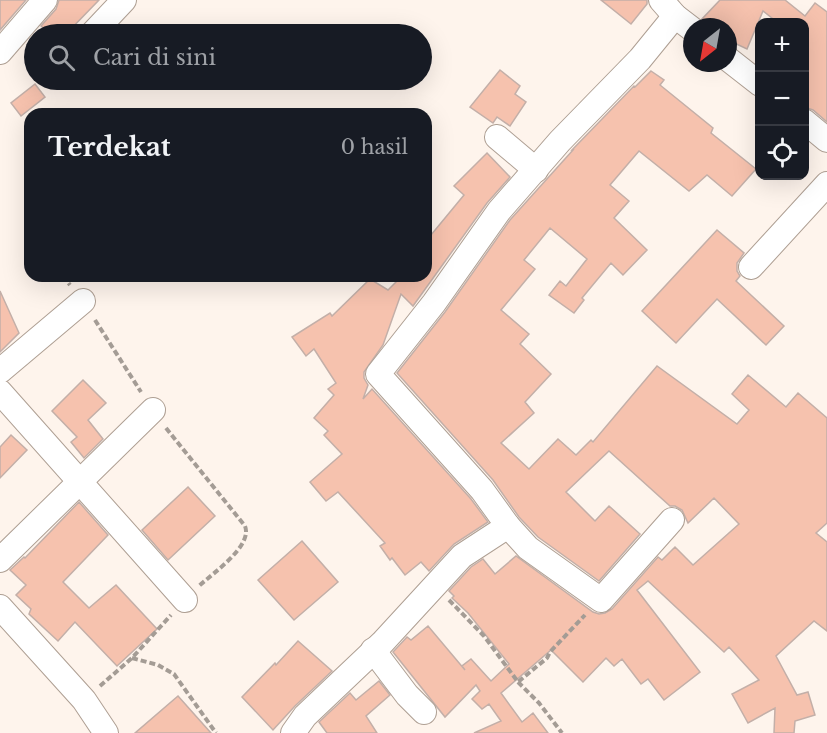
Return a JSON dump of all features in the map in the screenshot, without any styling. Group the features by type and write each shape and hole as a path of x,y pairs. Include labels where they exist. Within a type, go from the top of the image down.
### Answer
{"street":[{"path":"24,24 45,0"},
{"path":"101,24 124,0"},
{"path":"672,520 601,600 528,548 508,526 482,490 378,374 434,303 499,212 640,59 676,15"},
{"path":"0,52 24,24"},
{"path":"737,66 755,81"},
{"path":"809,125 827,140"},
{"path":"496,137 536,170"},
{"path":"751,267 827,184"},
{"path":"0,371 83,301"},
{"path":"0,392 185,600"},
{"path":"0,560 153,410"},
{"path":"293,733 305,716 373,650 462,556 508,526"},
{"path":"0,607 84,700 105,733"},
{"path":"373,650 424,712"}],"path":[{"path":"68,282 83,301 153,410 247,531 243,545 185,600 132,658 84,700"},
{"path":"435,585 484,636 518,682 539,703 562,733"},
{"path":"518,682 546,658 601,600"},
{"path":"132,658 158,665 174,674 216,733"}],"building":[{"path":"0,0 26,0 0,30"},
{"path":"59,0 99,0 76,24 43,24 56,9"},
{"path":"601,0 647,0 647,4 631,24"},
{"path":"720,0 785,0 805,16 815,3 827,12 827,122 809,109 809,18 772,18 763,11 760,18 755,18 755,30 747,49 737,44 737,18 703,18"},
{"path":"500,70 520,86 515,94 526,102 510,126 497,117 493,123 470,107"},
{"path":"651,71 664,80 660,85 713,128 711,133 755,170 732,196 707,175 689,191 639,151 610,185 629,201 614,218 647,250 623,275 611,263 582,298 584,300 574,313 549,295 560,281 566,286 587,259 550,228 524,260 535,269 501,310 529,334 520,344 551,374 525,402 534,413 501,443 529,469 558,439 576,455 591,440 593,442 657,366 737,424 749,410 732,394 748,375 786,407 798,393 827,418 827,523 816,533 827,542 827,631 814,621 776,656 797,695 808,692 815,715 795,721 794,733 774,733 775,708 748,723 732,694 759,680 729,647 724,652 648,581 637,590 700,672 664,700 648,679 641,684 622,659 614,666 606,658 583,682 551,650 501,693 522,722 533,713 548,733 474,733 501,721 489,704 482,709 472,699 480,691 476,685 445,717 393,652 407,637 411,640 428,626 465,670 462,666 471,659 491,681 509,664 468,613 452,598 454,596 449,591 471,567 483,559 495,574 516,556 599,614 612,609 658,557 662,560 675,547 693,565 739,524 714,498 688,523 682,510 670,506 609,451 566,492 595,521 609,506 640,534 599,581 538,537 519,517 493,480 397,373 445,312 510,220 572,150"},
{"path":"27,90 40,90 45,97 31,108 24,108 24,114 21,116 11,103"},
{"path":"487,153 510,177 487,203 432,280 432,234 464,195 454,186"},
{"path":"717,230 744,253 737,263 740,276 736,281 784,326 766,345 717,299 676,343 642,311"},
{"path":"367,282 375,282 388,290 396,282 430,282 413,306 401,294 383,345 364,372 368,385 363,399 372,389 471,499 488,522 454,544 429,571 421,562 405,575 380,546 385,543 338,492 326,501 310,482 342,454 324,435 328,431 314,418 334,395 328,389 336,383 314,349 306,356 292,337 330,313 332,316"},
{"path":"0,291 19,333 0,352"},
{"path":"83,380 106,403 88,420 103,439 84,458 71,442 77,437 52,411"},
{"path":"11,435 27,450 0,478 0,447"},
{"path":"188,487 215,516 168,560 142,530"},
{"path":"79,502 108,535 63,582 89,608 116,585 157,629 117,666 75,622 58,641 29,614 31,609 16,595 26,585 10,570 25,558"},
{"path":"302,541 338,582 294,620 258,580"},
{"path":"298,641 332,671 273,730 242,697"},
{"path":"379,681 390,695 366,716 377,733 327,733 319,722 350,693 356,700"},
{"path":"178,696 211,733 135,733"}]}
